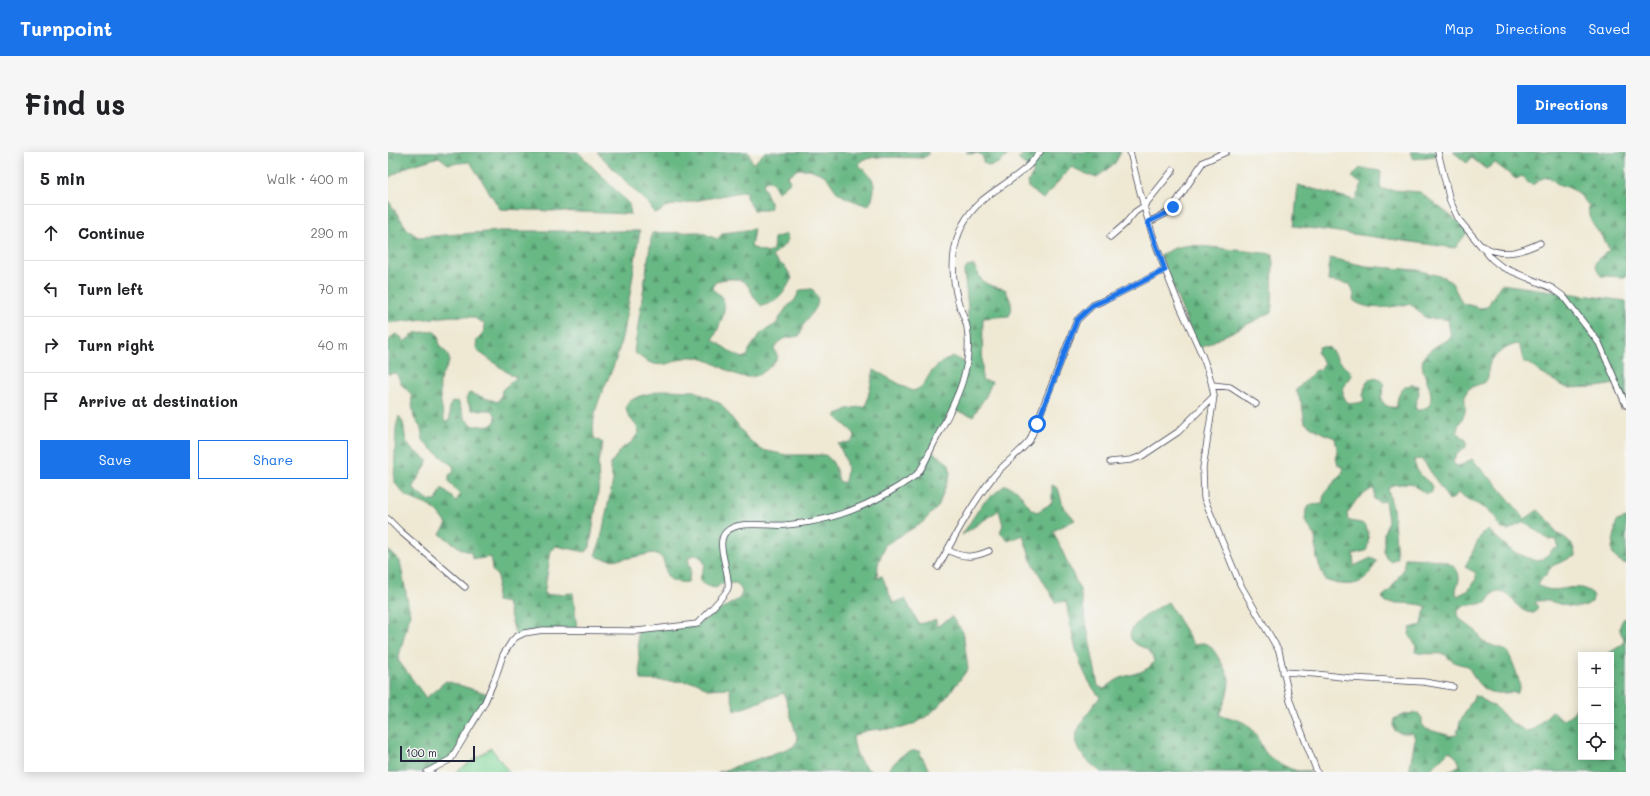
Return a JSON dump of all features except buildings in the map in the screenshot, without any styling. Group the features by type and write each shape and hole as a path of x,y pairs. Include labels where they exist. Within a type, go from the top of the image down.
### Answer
{"street":[{"path":"427,772 450,759 484,704 505,651 516,636 528,632 543,630 637,631 697,624 728,589 729,583 722,548 723,535 726,531 743,524 785,525 806,522 846,512 885,495 918,474 961,389 966,368 968,349 966,326 958,301 952,266 957,242 963,224 983,198 1028,166 1040,152"},
{"path":"1130,152 1148,222 1165,270 1187,325 1207,368 1212,385 1214,396 1202,468 1204,498 1240,584 1279,652 1290,701 1317,772"},
{"path":"1148,222 1167,213 1173,207 1203,162 1226,152"},
{"path":"1438,152 1450,201 1459,220 1492,259 1502,267 1552,288 1563,296 1600,343 1626,405"},
{"path":"1110,237 1125,224 1135,212 1144,206 1172,170"},
{"path":"1479,243 1490,250 1502,253 1514,253 1528,249 1540,243"},
{"path":"938,567 962,522 992,478 1001,467 1018,454 1030,440 1077,320 1093,305 1165,270"},
{"path":"1212,385 1230,387 1256,404"},
{"path":"1110,462 1131,460 1142,456 1178,432 1214,396"},
{"path":"388,519 465,587"},
{"path":"948,550 964,557 976,556 989,551"},
{"path":"1283,672 1350,678 1424,682 1453,687"}],"green space":[{"path":"388,152 578,152 629,204 631,214 500,209 470,162 448,164 439,157 409,166 388,178"},
{"path":"597,152 748,152 753,164 765,152 928,152 928,155 923,158 875,157 862,160 859,165 872,179 874,187 873,195 868,206 846,198 836,191 826,176 810,169 798,169 788,176 790,182 778,192 772,182 766,180 763,185 771,208 766,210 754,210 746,197 746,191 664,207 660,212 654,213 651,207"},
{"path":"966,152 1011,152 999,163 989,166 983,162 983,157 978,153 971,154"},
{"path":"1025,152 1121,152 1115,163 1096,178 1071,167 1043,199 1029,188 1028,182 1034,172 1018,159"},
{"path":"1410,152 1436,152 1435,156 1414,159"},
{"path":"1453,152 1626,152 1626,277 1601,276 1597,271 1597,261 1609,250 1607,244 1590,218 1589,206 1581,196 1571,188 1559,185 1549,177 1543,178 1532,185 1522,176 1516,179 1495,163 1486,169 1472,158 1467,163"},
{"path":"1360,168 1381,171 1380,189 1420,192 1469,230 1455,248 1294,226 1298,185 1355,200 1362,184 1352,177"},
{"path":"388,200 408,230 418,237 500,231 640,231 619,349 598,403 593,426 594,438 603,443 598,462 599,486 590,547 586,552 556,546 551,550 544,595 573,593 577,630 555,629 516,637 507,603 496,601 498,577 492,570 491,557 478,559 472,558 471,552 463,550 440,534 447,524 436,510 407,496 402,492 394,480 396,428 399,416 403,423 409,446 427,460 426,466 413,486 419,495 426,499 436,501 442,488 456,501 460,495 449,482 449,475 454,472 453,466 423,440 421,428 414,418 411,394 402,385 396,373 388,374 388,342 395,334 401,337 404,342 415,333 433,331 438,335 440,347 449,357 448,365 441,377 440,382 440,398 445,423 450,419 449,407 452,402 458,401 465,419 474,426 492,425 496,420 495,414 491,410 472,410 466,399 469,393 498,402 502,390 517,377 511,375 479,352 476,347 477,340 485,330 484,324 473,317 453,316 388,323"},
{"path":"754,229 751,247 768,253 773,250 774,238 786,234 788,239 787,242 772,257 786,268 792,278 781,296 762,306 757,301 746,283 736,279 720,280 716,282 712,288 722,297 724,309 713,340 743,358 748,355 749,350 761,333 776,324 786,308 795,300 800,290 812,289 818,299 816,308 804,324 799,336 784,339 778,342 774,349 778,357 767,370 756,376 746,377 737,375 706,360 694,357 683,358 667,364 657,365 645,360 634,352 652,233 700,232 717,239 723,233"},
{"path":"1191,245 1273,254 1272,312 1198,349 1160,255 1177,247"},
{"path":"1330,258 1366,266 1417,270 1444,277 1452,283 1462,303 1480,308 1487,307 1501,284 1626,301 1626,401 1615,384 1597,387 1567,388 1539,372 1530,364 1524,362 1518,344 1510,346 1493,358 1489,365 1488,378 1486,381 1472,387 1466,393 1465,412 1457,432 1466,440 1466,447 1456,455 1453,461 1456,466 1462,465 1472,459 1493,480 1525,519 1538,510 1551,523 1557,534 1567,539 1572,545 1575,556 1552,566 1538,585 1552,590 1579,588 1593,594 1593,600 1586,605 1579,607 1572,607 1549,601 1535,602 1538,608 1534,613 1523,610 1505,593 1499,591 1493,593 1486,603 1463,606 1458,609 1458,615 1461,620 1477,632 1483,642 1507,651 1520,684 1517,693 1498,693 1487,691 1479,684 1468,666 1455,662 1445,654 1426,654 1415,652 1416,646 1409,634 1410,628 1422,625 1424,613 1427,607 1419,604 1385,602 1382,597 1390,590 1403,570 1405,558 1429,559 1446,562 1453,566 1457,571 1459,581 1456,591 1457,596 1469,590 1476,579 1476,573 1465,567 1482,533 1488,530 1513,552 1537,561 1543,559 1552,550 1558,548 1557,540 1548,539 1524,522 1508,530 1502,529 1498,525 1494,515 1457,493 1454,498 1449,500 1425,463 1420,459 1414,460 1416,468 1433,486 1432,492 1426,494 1411,483 1392,485 1388,490 1393,508 1397,558 1391,561 1386,557 1384,552 1384,533 1388,521 1385,501 1379,502 1374,499 1375,493 1373,488 1357,499 1347,514 1348,520 1361,523 1368,532 1368,544 1366,551 1353,554 1354,566 1371,558 1377,561 1367,577 1358,583 1344,584 1325,580 1317,559 1315,536 1305,521 1306,509 1310,505 1323,504 1325,494 1342,473 1344,468 1338,465 1336,458 1338,453 1335,438 1322,433 1305,423 1302,405 1296,390 1315,371 1321,369 1324,363 1317,353 1319,347 1327,347 1352,375 1343,390 1343,396 1347,402 1357,403 1364,401 1363,395 1367,381 1373,378 1380,379 1384,385 1381,399 1385,405 1389,407 1397,407 1398,398 1405,387 1409,385 1418,386 1419,393 1415,406 1418,411 1429,406 1431,399 1423,371 1423,359 1432,349 1451,338 1448,320 1427,318 1409,304 1380,308 1359,304 1353,300 1354,294 1350,284 1328,281"},
{"path":"973,265 983,281 992,286 1005,289 1011,305 1011,312 1009,316 983,318 982,380 992,382 986,396 973,416 951,410 930,450 949,464 950,474 938,507 923,522 885,545 878,564 877,577 882,576 893,603 905,599 919,624 936,620 936,627 952,617 963,632 968,669 947,696 931,713 912,725 895,729 864,731 853,737 858,757 872,772 718,772 793,747 798,740 784,693 735,711 729,688 707,689 697,682 641,680 637,631 697,624 740,598 742,592 736,583 721,584 716,588 710,587 703,583 701,581 701,574 705,565 702,559 695,555 688,558 691,570 688,582 677,582 667,575 663,560 660,556 653,553 615,560 601,558 595,555 600,543 613,480 610,469 611,463 622,448 632,442 639,432 636,425 628,416 626,407 629,401 640,396 664,390 695,391 721,404 748,439 762,450 787,455 825,455 833,463 839,481 844,483 847,467 843,453 838,444 851,442 855,437 853,432 835,416 847,409 866,406 874,370 912,391 920,388 934,369 952,356 966,363 968,307 964,272 967,267"},
{"path":"1005,485 1017,490 1031,509 1037,512 1052,503 1052,485 1058,488 1063,506 1075,520 1053,531 1080,590 1098,686 1104,689 1115,681 1140,672 1151,665 1154,661 1150,652 1135,643 1130,635 1132,629 1143,618 1168,602 1194,645 1205,643 1209,645 1226,672 1229,679 1228,689 1219,715 1243,722 1251,728 1257,736 1264,751 1274,760 1286,767 1299,771 1314,772 1101,772 1090,763 1083,756 1076,744 1077,732 1084,719 1100,697 1092,687 1081,664 1073,639 1066,601 1056,603 1031,560 1023,535 1008,541 1000,532 1003,525 999,510 962,535 982,504"},
{"path":"1626,518 1626,564 1613,555 1612,548 1615,525 1617,521"},
{"path":"388,550 400,561 410,614 398,660 426,698 446,681 488,694 451,759 437,767 436,772 388,772"},
{"path":"1626,617 1626,772 1448,772 1460,765 1457,758 1449,751 1428,772 1409,772 1415,739 1413,733 1401,733 1395,731 1393,725 1394,719 1405,714 1418,713 1422,718 1422,724 1426,729 1451,736 1457,734 1460,722 1475,695 1497,708 1510,722 1526,731 1533,730 1552,711 1563,720 1573,713 1578,706 1578,760 1614,760 1614,652 1611,652 1623,644 1624,638 1620,628 1621,622"},
{"path":"491,748 509,772 456,772"},
{"path":"912,751 919,751 930,772 886,772 901,756"}],"route":[{"path":"1037,424 1077,320 1093,305 1165,270 1148,222 1167,213 1173,207"}]}
